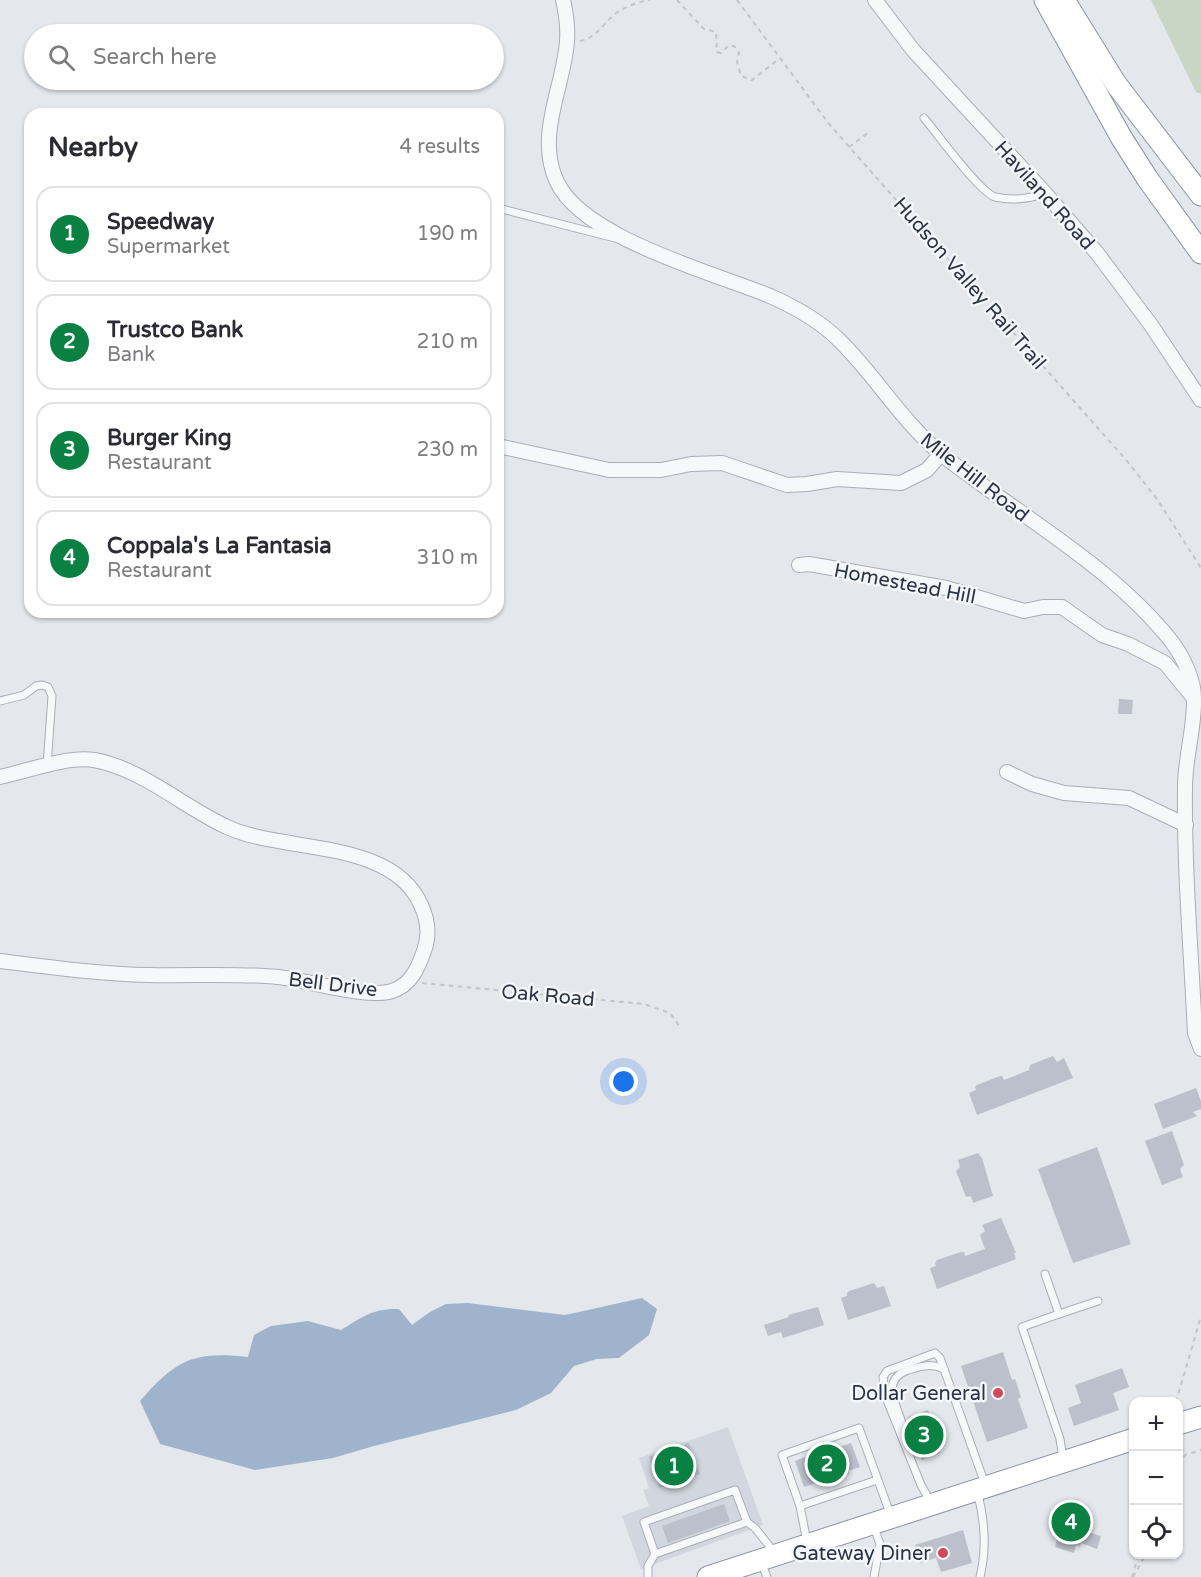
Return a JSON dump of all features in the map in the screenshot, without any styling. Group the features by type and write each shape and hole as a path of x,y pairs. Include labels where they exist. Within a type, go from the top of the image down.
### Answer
{"highway":[{"path":"1045,0 1121,137 1147,178 1201,253"},
{"path":"1064,0 1116,84 1201,195"},
{"path":"1183,1423 1201,1417"},
{"path":"708,1577 768,1564 807,1544 1129,1440"}],"street":[{"name":"Mile Hill Road","path":"563,0 567,22 567,43 553,107 549,138 550,161 556,182 568,199 586,215 641,245 768,295 826,328 852,353 915,430 941,454 1091,564 1130,597 1172,643 1192,680 1194,699 1185,783 1195,1033 1201,1049"},
{"name":"Haviland Road","path":"875,0 913,50 1045,193 1115,275 1169,350 1201,400"},
{"path":"504,447 609,470 662,470 692,464 722,463 787,485 837,478 901,483 927,470 941,454"},
{"name":"Homestead Hill","path":"799,565 809,564 946,588 1024,611 1043,607 1062,607 1102,635 1128,644 1165,663 1194,699"},
{"path":"0,777 66,761 93,760 114,766 161,789 228,828 253,837 356,855 384,868 406,883 418,898 426,917 426,946 418,969 408,982"},
{"path":"1006,772 1032,784 1064,793 1129,798 1186,825"},
{"name":"Bell Drive","path":"0,961 102,973 281,978 370,993 392,991 408,982"}],"lane":[{"path":"924,118 972,177 993,196 1019,200 1045,193"},
{"path":"504,210 641,245"},
{"path":"0,701 24,695 36,686 48,687 52,696 47,766"},
{"path":"1045,1274 1059,1314"},
{"path":"1064,1461 1060,1438 1022,1327 1098,1301"},
{"path":"931,1504 885,1395 883,1383 884,1374 935,1353 940,1358 981,1488 985,1556 980,1577"},
{"path":"907,1450 907,1434 892,1394 893,1379 900,1373 921,1366 934,1365 944,1370"},
{"path":"807,1544 800,1506 782,1455 859,1428 877,1480 881,1520 880,1544 874,1577"},
{"path":"800,1506 877,1480"},
{"path":"655,1554 644,1522 735,1490 747,1522 755,1528 768,1564"},
{"path":"648,1577 648,1566 655,1554 747,1522"}],"path":[{"path":"567,43 591,39 614,14 650,0"},
{"path":"677,0 704,29 716,32 717,52 721,53 728,46 734,46 739,53 737,63 741,76 752,80 779,59"},
{"name":"Hudson Valley Rail Trail","path":"737,0 829,124 1127,461 1157,499 1201,568"},
{"path":"849,147 868,133"},
{"name":"Oak Road","path":"408,982 644,1004 670,1013 680,1027"},
{"path":"1177,1397 1201,1316"},
{"path":"1183,1458 1185,1455 1201,1450"},
{"path":"1133,1577 1138,1559"},
{"path":"1133,1577 1144,1559"}],"shaded area":[{"path":"728,1427 763,1525 641,1569 622,1516 649,1506 643,1490 649,1488 639,1458"}],"green space":[{"path":"1151,0 1201,0 1201,94 1196,92"}],"water":[{"path":"642,1298 657,1309 649,1335 619,1358 597,1359 574,1366 551,1393 516,1410 333,1458 255,1470 160,1444 140,1401 164,1376 187,1361 213,1356 248,1357 254,1335 271,1326 308,1321 341,1330 362,1317 390,1309 399,1309 412,1325 446,1304 468,1303 565,1315"}],"building":[{"path":"1119,699 1133,700 1132,714 1118,714"},
{"path":"1053,1056 1057,1062 1064,1058 1073,1078 977,1115 969,1093 976,1090 977,1085 1000,1076 1004,1080 1029,1070 1030,1065"},
{"path":"1196,1088 1201,1101 1201,1109 1193,1112 1197,1116 1163,1129 1154,1104"},
{"path":"1172,1131 1184,1165 1180,1169 1183,1177 1162,1185 1145,1141"},
{"path":"1097,1147 1131,1244 1073,1263 1038,1169"},
{"path":"978,1153 982,1158 993,1196 973,1203 971,1196 966,1197 956,1171 960,1167 958,1160"},
{"path":"1001,1218 1016,1253 1014,1253 1016,1259 937,1289 930,1268 936,1266 937,1260 961,1252 964,1252 965,1256 985,1249 980,1235 985,1231 982,1225"},
{"path":"874,1283 877,1288 884,1286 891,1306 848,1320 841,1298 847,1296 849,1291"},
{"path":"818,1307 824,1325 783,1338 781,1332 768,1336 764,1325 789,1317 788,1315"},
{"path":"1003,1352 1012,1380 1015,1379 1021,1397 1018,1399 1028,1428 987,1442 961,1366"},
{"path":"1122,1368 1129,1387 1113,1393 1119,1410 1074,1426 1068,1408 1081,1403 1075,1385"},
{"path":"928,1410 937,1433 933,1435 940,1453 922,1460 908,1417"},
{"path":"689,1443 700,1474 660,1488 649,1457"},
{"path":"851,1443 860,1467 848,1471 849,1474 804,1487 795,1461 810,1455 809,1452 821,1447 823,1453"},
{"path":"724,1504 730,1521 668,1543 662,1526"},
{"path":"1060,1505 1090,1512 1084,1531 1101,1536 1097,1549 1081,1543 1080,1546 1076,1545 1074,1553 1055,1547 1058,1535 1052,1532"},
{"name":"Gateway Diner","path":"963,1530 972,1563 941,1572 936,1558 920,1563 915,1545"}],"place":[{"name":"Dollar General","path":"998,1393"},
{"name":"Burger King","path":"924,1435"},
{"name":"Trustco Bank","path":"827,1464"},
{"name":"Speedway","path":"674,1466"},
{"name":"Coppala's La Fantasia","path":"1071,1522"},
{"name":"Gateway Diner","path":"943,1553"}]}
